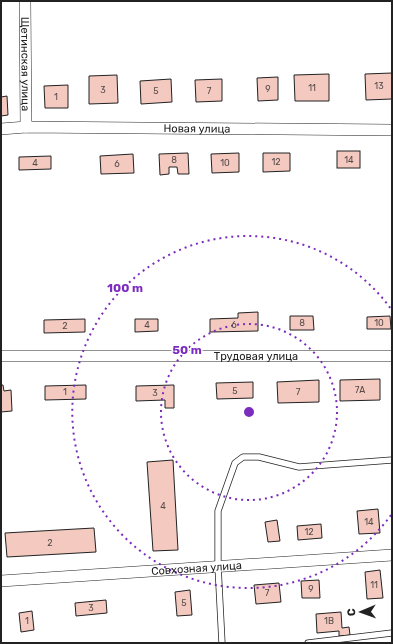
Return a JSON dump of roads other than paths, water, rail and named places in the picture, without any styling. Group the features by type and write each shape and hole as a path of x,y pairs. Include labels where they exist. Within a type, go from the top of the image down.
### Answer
{"street":[{"name":"Щетинская улица","path":"25,1 26,127"},
{"name":"Новая улица","path":"1,129 26,127 392,130"},
{"name":"Трудовая улица","path":"1,356 392,356"},
{"name":"Совхозная улица","path":"1,581 392,555"}],"lane":[{"path":"222,643 218,566 218,511 235,463 243,457 259,457 299,467 392,460"},
{"path":"308,643 392,633"}]}
